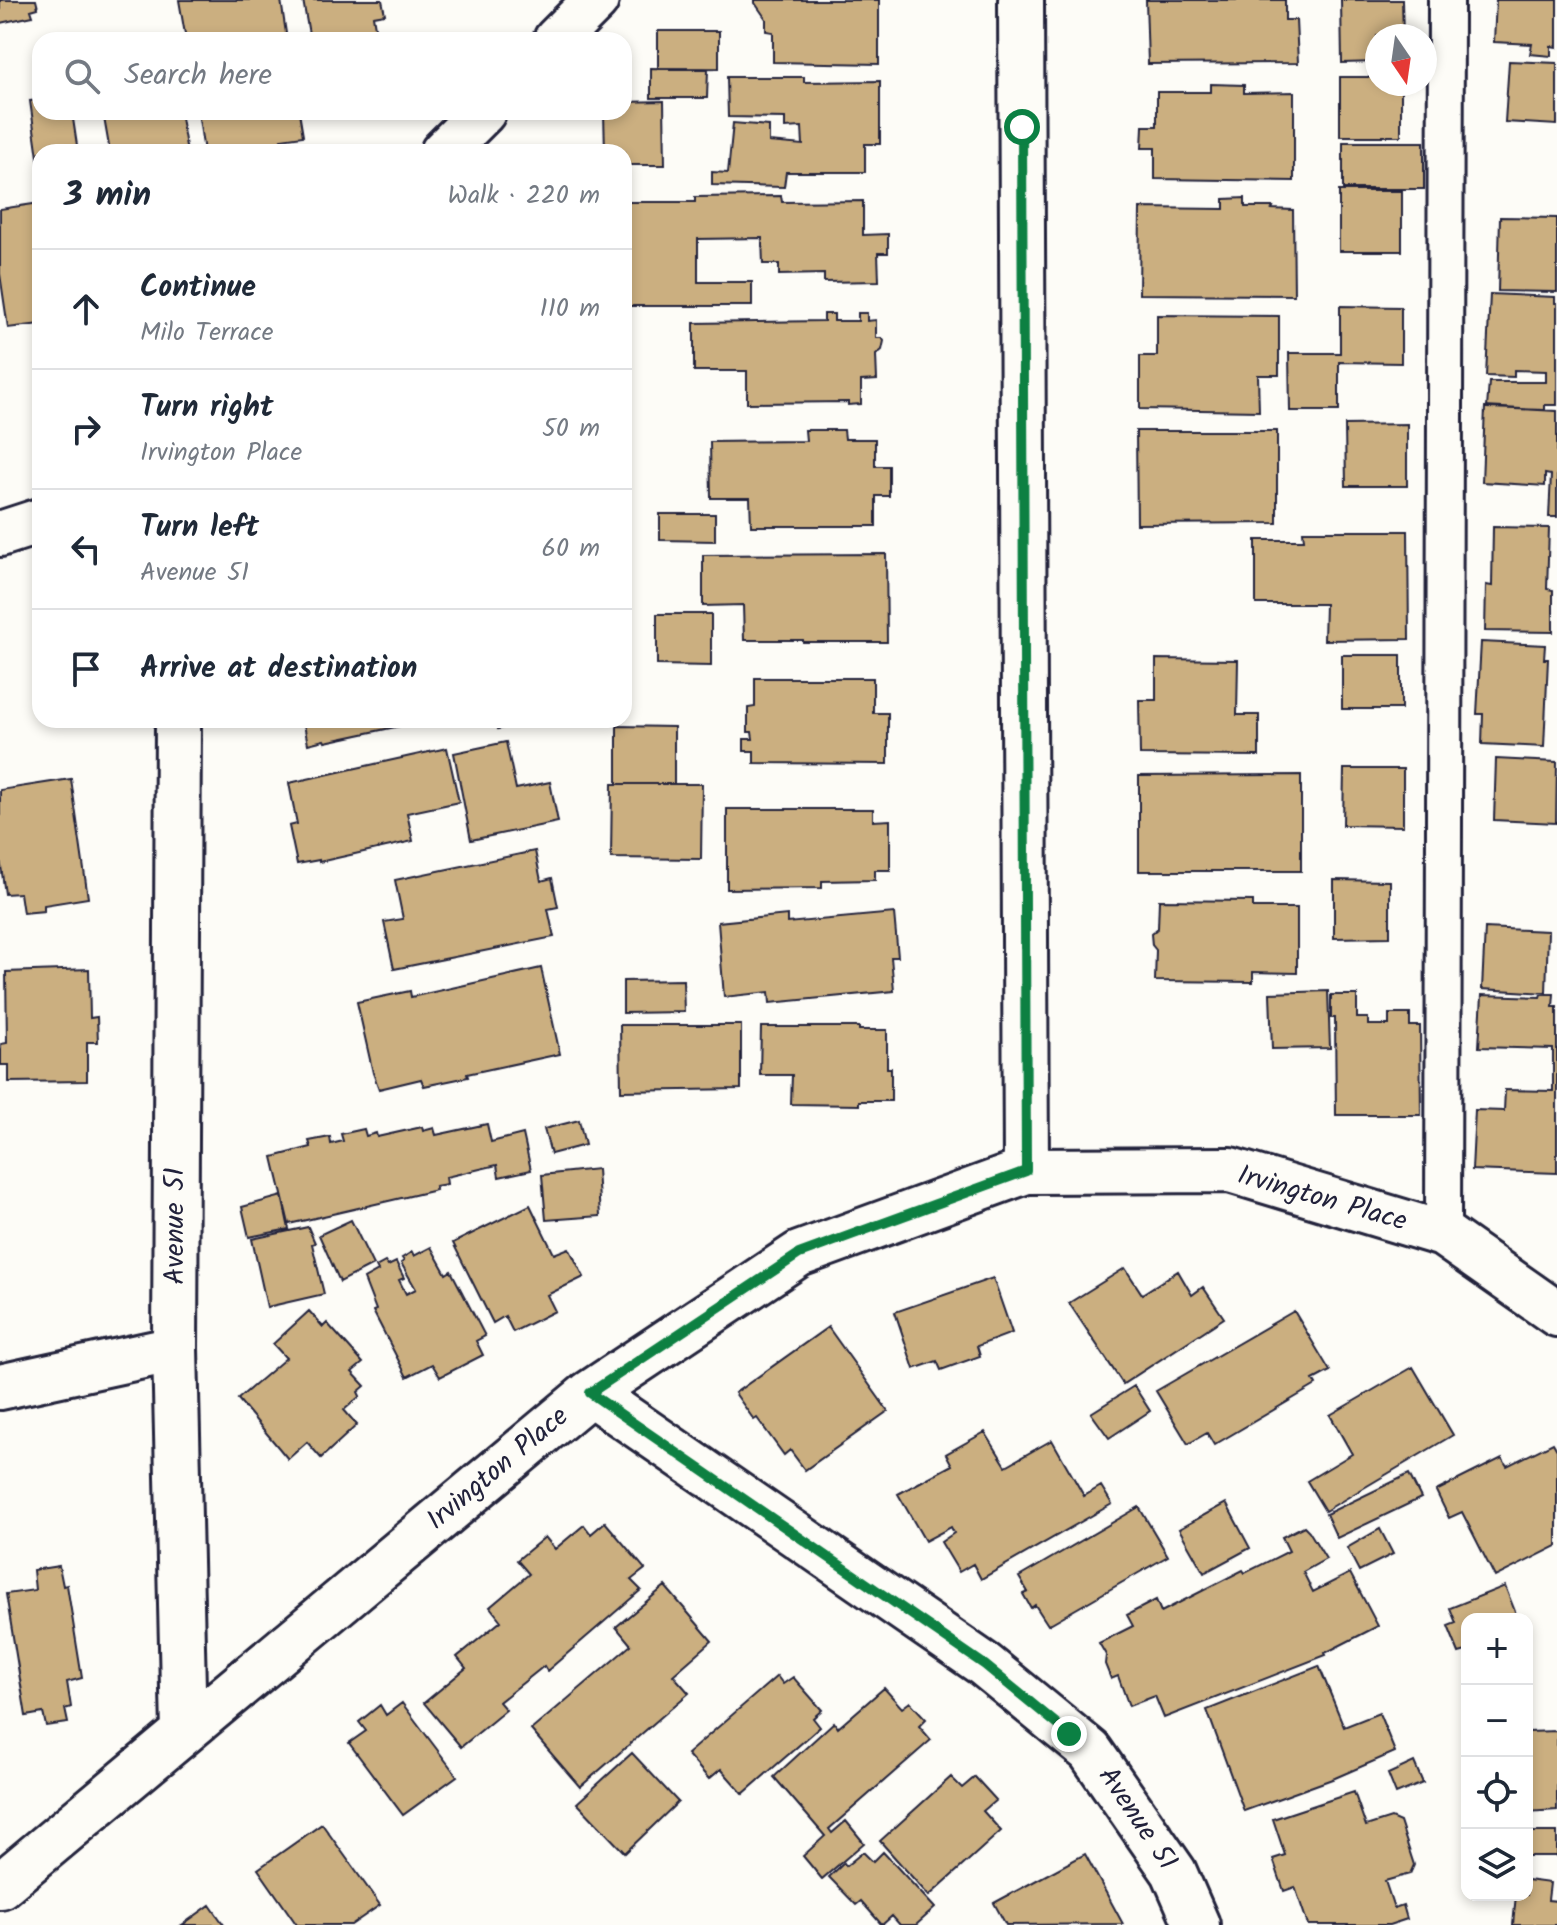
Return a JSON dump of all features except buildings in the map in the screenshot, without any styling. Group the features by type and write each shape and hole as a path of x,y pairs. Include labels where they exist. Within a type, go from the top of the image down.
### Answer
{"street":[{"path":"564,32 596,0"},
{"path":"1021,0 1026,1171"},
{"path":"451,144 475,120"},
{"path":"0,534 32,524"},
{"name":"Avenue 51","path":"178,728 175,1349 184,1731"},
{"name":"Irvington Place","path":"0,1886 590,1393 799,1254 1026,1171 1230,1170 1443,1234 1557,1314"},
{"path":"0,1387 175,1349"},
{"name":"Avenue 51","path":"590,1393 985,1665 1090,1751 1174,1872 1197,1925"}],"lane":[{"path":"1443,1234 1446,0"}],"route":[{"path":"1022,127 1026,1171 799,1254 590,1393 985,1665 1069,1734"}]}
